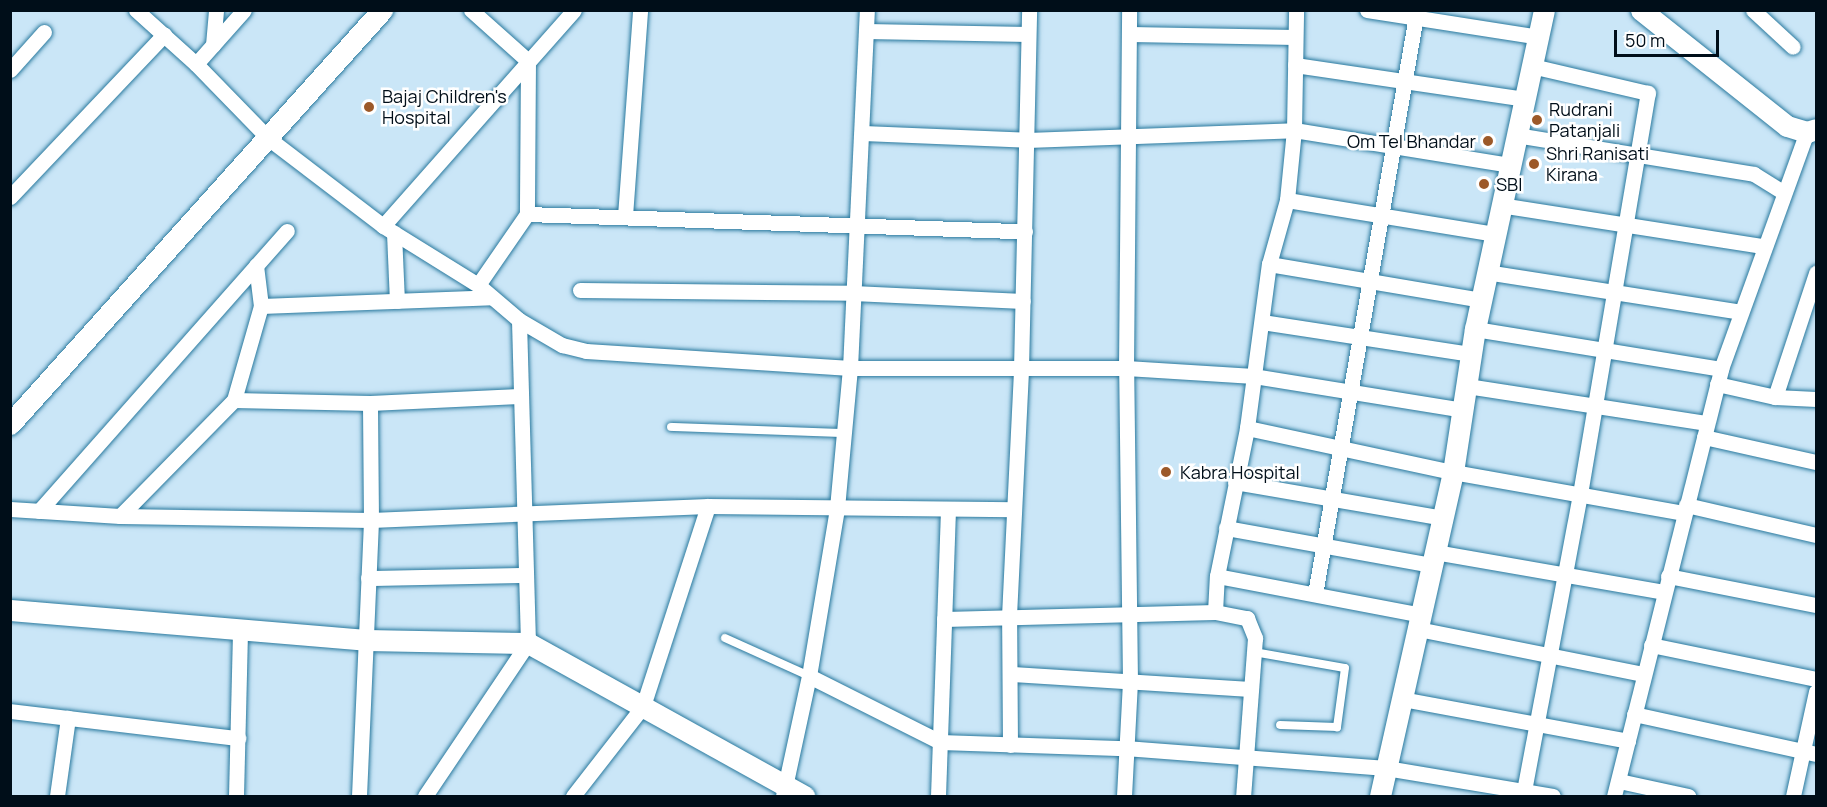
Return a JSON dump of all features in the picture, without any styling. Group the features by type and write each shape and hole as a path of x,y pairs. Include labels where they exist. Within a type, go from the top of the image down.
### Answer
{"main road":[{"path":"10,424 382,10"},
{"path":"1380,796 1454,472 1475,329 1486,272 1544,10"},
{"path":"1641,10 1787,126 1812,130"},
{"path":"10,610 366,640 528,643 643,706 784,791 804,796"}],"street":[{"path":"136,10 196,64 268,138 389,230 478,285 519,320 562,345 586,351 850,368 1126,368 1254,376 1463,410"},
{"path":"213,45 216,10"},
{"path":"196,64 244,10"},
{"path":"471,10 528,61 527,214 478,285"},
{"path":"397,300 389,230 528,61 574,10"},
{"path":"625,216 640,10"},
{"path":"784,791 809,676 837,508 850,368 863,133 867,10"},
{"path":"1010,745 1012,675 1009,616 1021,369 1029,10"},
{"path":"1124,796 1125,748 1131,682 1126,368 1130,136 1129,10"},
{"path":"1215,612 1217,576 1247,429 1269,264 1287,200 1294,130 1296,10"},
{"path":"1367,10 1417,14 1539,37"},
{"path":"1753,10 1793,47"},
{"path":"1315,594 1352,392 1379,215 1396,147 1417,14"},
{"path":"866,31 1028,34"},
{"path":"10,70 44,32"},
{"path":"1130,34 1295,37"},
{"path":"10,197 164,35"},
{"path":"1295,65 1524,99"},
{"path":"1524,794 1596,405 1648,93 1532,66"},
{"path":"863,133 1027,140 1294,130 1509,165"},
{"path":"1614,796 1719,376 1783,192 1812,130"},
{"path":"1516,135 1754,174 1783,192"},
{"path":"1287,200 1494,234"},
{"path":"1500,205 1763,246"},
{"path":"527,214 1025,231"},
{"path":"39,511 287,231"},
{"path":"1269,264 1481,300"},
{"path":"120,516 234,400 261,306 256,265"},
{"path":"1486,272 1740,312"},
{"path":"1775,397 1816,273"},
{"path":"580,290 853,293 1023,301"},
{"path":"261,306 492,297"},
{"path":"425,796 528,643 519,396 519,320"},
{"path":"1262,322 1472,354"},
{"path":"1475,329 1605,350 1719,376 1775,397 1816,399"},
{"path":"1467,386 1596,405 1705,430 1816,462"},
{"path":"234,400 370,403 519,396"},
{"path":"359,796 371,520 370,403"},
{"path":"1247,429 1454,472 1685,509 1816,535"},
{"path":"1235,482 1443,518"},
{"path":"10,509 120,516 371,520 708,506 1014,509"},
{"path":"573,796 643,706 708,506"},
{"path":"938,796 948,509"},
{"path":"1226,528 1323,545 1565,575 1664,592"},
{"path":"368,578 525,574"},
{"path":"1217,576 1315,594 1550,656 1644,674"},
{"path":"1668,576 1816,605"},
{"path":"944,619 1215,612 1247,618 1254,630 1254,652 1243,796"},
{"path":"236,796 240,631"},
{"path":"1651,645 1816,679"},
{"path":"1012,675 1251,689"},
{"path":"809,676 940,742 1125,748 1247,760 1386,768 1524,794 1553,796"},
{"path":"1793,796 1810,753 1816,691"},
{"path":"1402,699 1628,741"},
{"path":"10,711 238,738"},
{"path":"1634,714 1810,753"},
{"path":"57,796 68,718"},
{"path":"1619,781 1681,796"}],"lane":[{"path":"671,427 844,433"},
{"path":"725,638 809,676"},
{"path":"1254,652 1345,668 1337,726 1280,725"}],"place":[{"name":"Bajaj Children's Hospital","path":"369,107"},
{"name":"Rudrani Patanjali","path":"1537,120"},
{"name":"Om Tel Bhandar","path":"1488,141"},
{"name":"Shri Ranisati Kirana","path":"1534,164"},
{"name":"SBI","path":"1484,184"},
{"name":"Kabra Hospital","path":"1166,472"}]}
